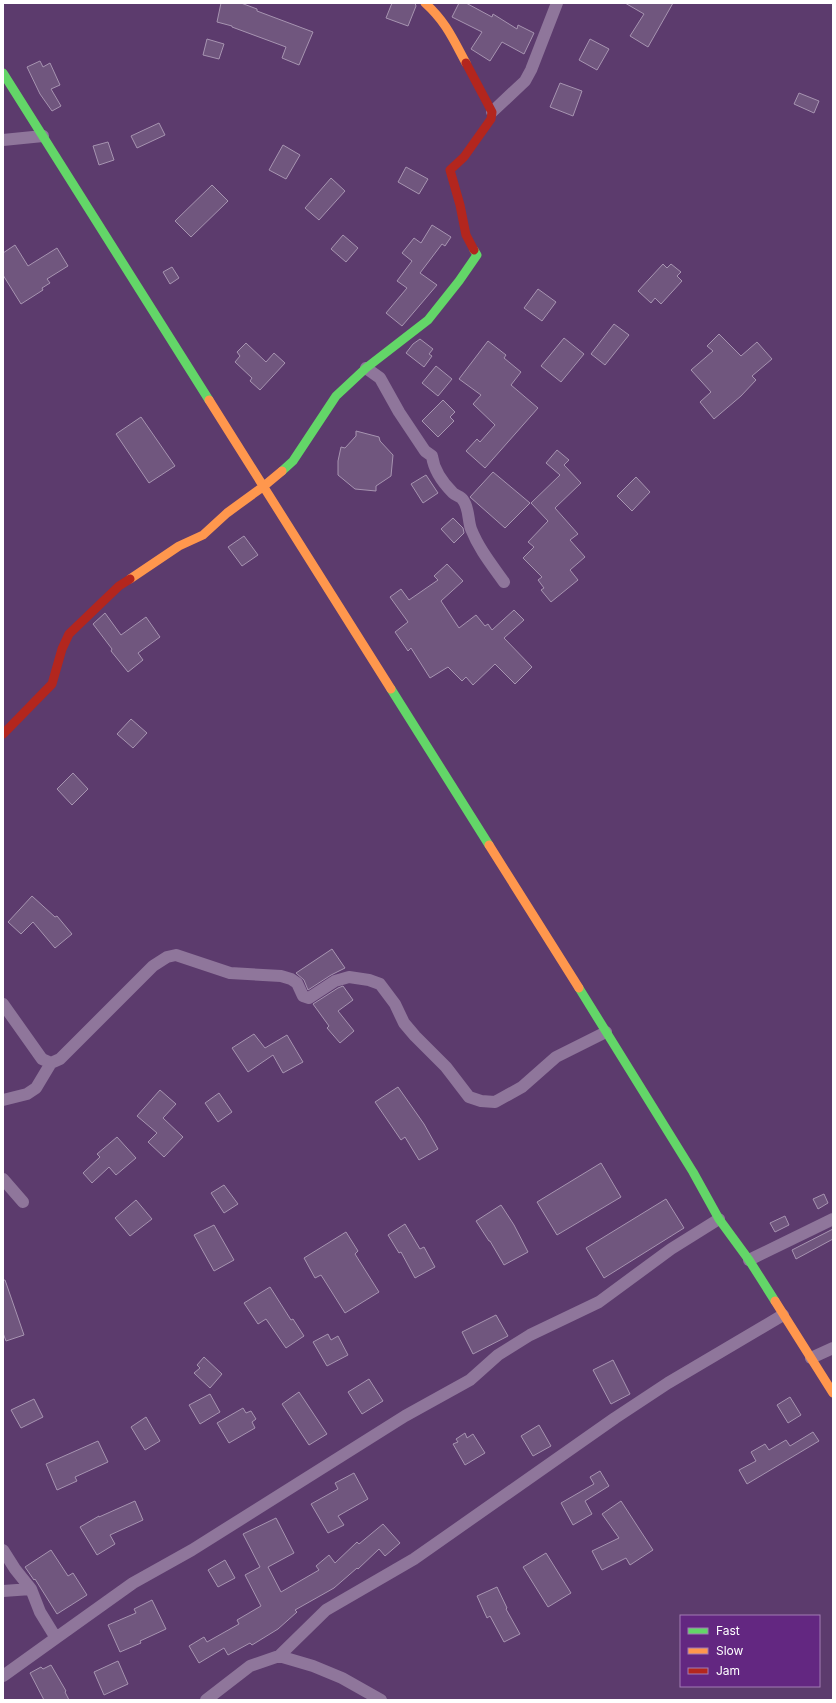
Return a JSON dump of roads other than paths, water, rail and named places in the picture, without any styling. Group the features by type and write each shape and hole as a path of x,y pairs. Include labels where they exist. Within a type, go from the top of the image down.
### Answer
{"main road":[{"path":"3,734 48,690 52,684 62,649 69,634 80,622 119,586 180,546 203,535 227,513 264,486 293,462 336,396 366,368 428,320 459,281 477,255 466,235 460,205 450,170 464,157 491,119 492,112 452,36 439,16 425,3"},
{"path":"3,73 606,1032 693,1172 719,1219 749,1260 782,1315 833,1393"}],"street":[{"path":"492,112 525,81 531,70 558,3"},
{"path":"3,140 43,136"},
{"path":"366,368 380,378 399,412 425,451 432,456 433,464 440,477 454,495 463,498 466,504 468,521 479,547 504,582"},
{"path":"3,1100 27,1094 36,1088 51,1063 60,1059 153,966 167,957 176,955 230,973 281,976 291,979 297,983 303,996 309,998 335,981 349,977 369,980 380,984 392,999 404,1023 415,1036 446,1066 469,1097 481,1101 495,1102 522,1087 556,1057 606,1032"},
{"path":"3,1004 42,1059 51,1063"},
{"path":"3,1179 23,1202"},
{"path":"3,1676 133,1583 192,1550 405,1416 470,1380 498,1355 530,1335 599,1302 671,1249 719,1219"},
{"path":"749,1260 833,1219"},
{"path":"206,1700 250,1666 279,1656 326,1610 414,1559 668,1382 782,1315"},
{"path":"811,1358 833,1348"},
{"path":"3,1550 15,1569 31,1589 40,1612 56,1638"},
{"path":"3,1591 31,1589"},
{"path":"279,1656 313,1666 342,1678 381,1700"}]}
